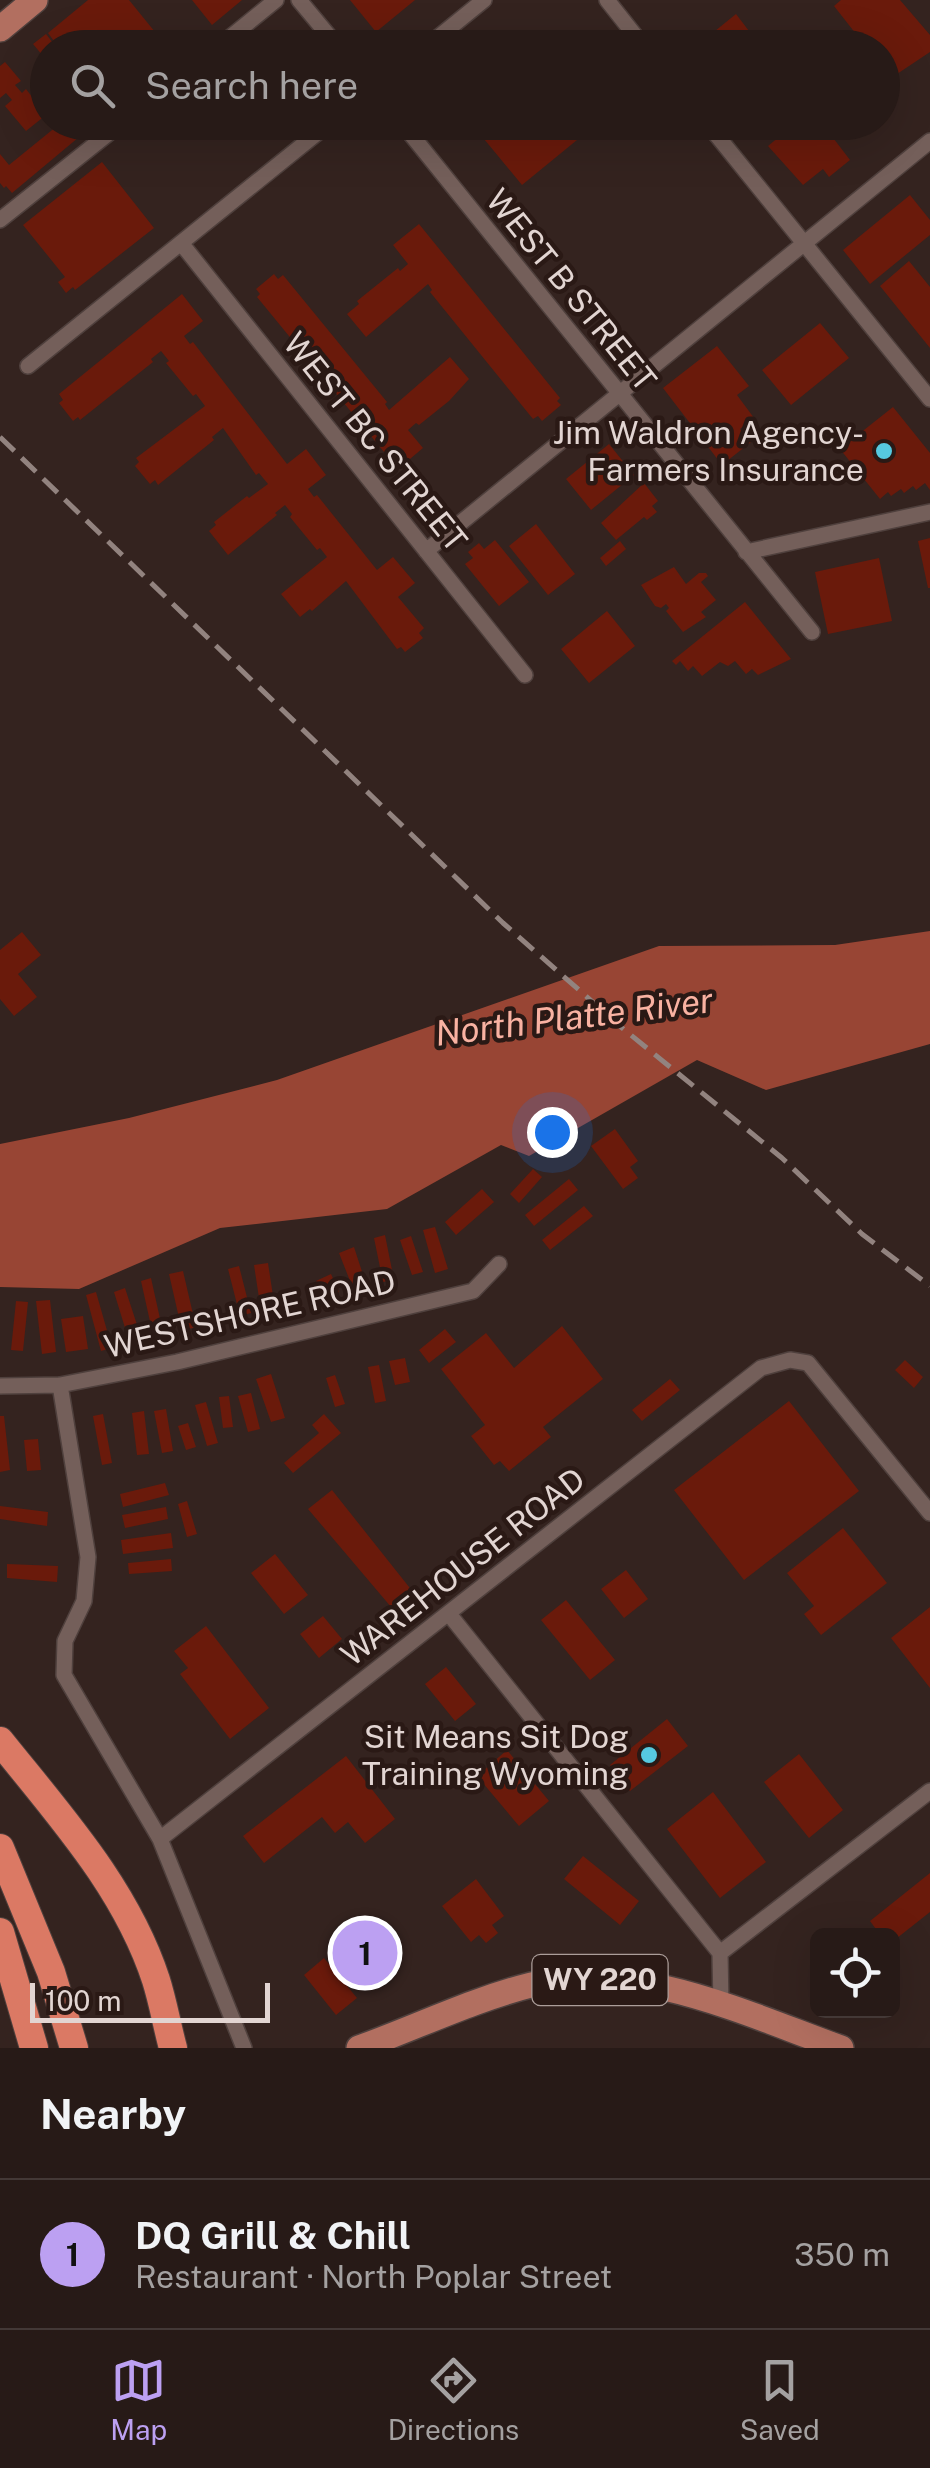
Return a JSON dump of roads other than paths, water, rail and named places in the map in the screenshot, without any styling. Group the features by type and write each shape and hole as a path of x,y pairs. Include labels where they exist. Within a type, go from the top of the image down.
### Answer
{"highway":[{"path":"0,1742 91,1854 123,1906 156,1980 173,2048"},
{"path":"0,1848 25,1903 72,2038"},
{"path":"0,1932 32,2042"}],"main road":[{"path":"0,29 35,0"},
{"name":"WY 220","path":"359,2048 488,1998 534,1984 575,1979 659,1988 842,2048"}],"street":[{"path":"239,30 276,0"},
{"path":"299,0 324,30"},
{"path":"447,30 484,0"},
{"path":"608,0 632,30"},
{"path":"0,220 100,140"},
{"path":"28,366 310,140"},
{"name":"WEST B STREET","path":"415,140 812,632"},
{"path":"720,140 930,399"},
{"path":"426,551 930,141"},
{"name":"WEST BC STREET","path":"181,243 526,675"},
{"path":"746,552 930,512"},
{"name":"WESTSHORE ROAD","path":"0,1386 60,1385 176,1362 473,1291 499,1264"},
{"name":"WAREHOUSE ROAD","path":"160,1839 761,1368 790,1360 808,1363 930,1513"},
{"path":"60,1385 88,1557 84,1601 65,1641 64,1675 160,1839 244,2048"},
{"path":"449,1614 720,1953 722,2006"},
{"path":"720,1953 930,1790"}],"water":[{"name":"North Platte River","path":"930,931 930,1044 766,1090 697,1060 529,1156 501,1145 387,1209 220,1228 79,1289 0,1287 0,1144 129,1118 277,1080 659,946 835,945"}],"railway":[{"path":"0,437 503,923 621,1027 782,1158 862,1234 930,1286"}],"place":[{"name":"Jim Waldron Agency- Farmers Insurance","path":"884,451"},
{"name":"Sit Means Sit Dog Training Wyoming","path":"649,1755"},
{"name":"DQ Grill & Chill","path":"365,1953"}]}
